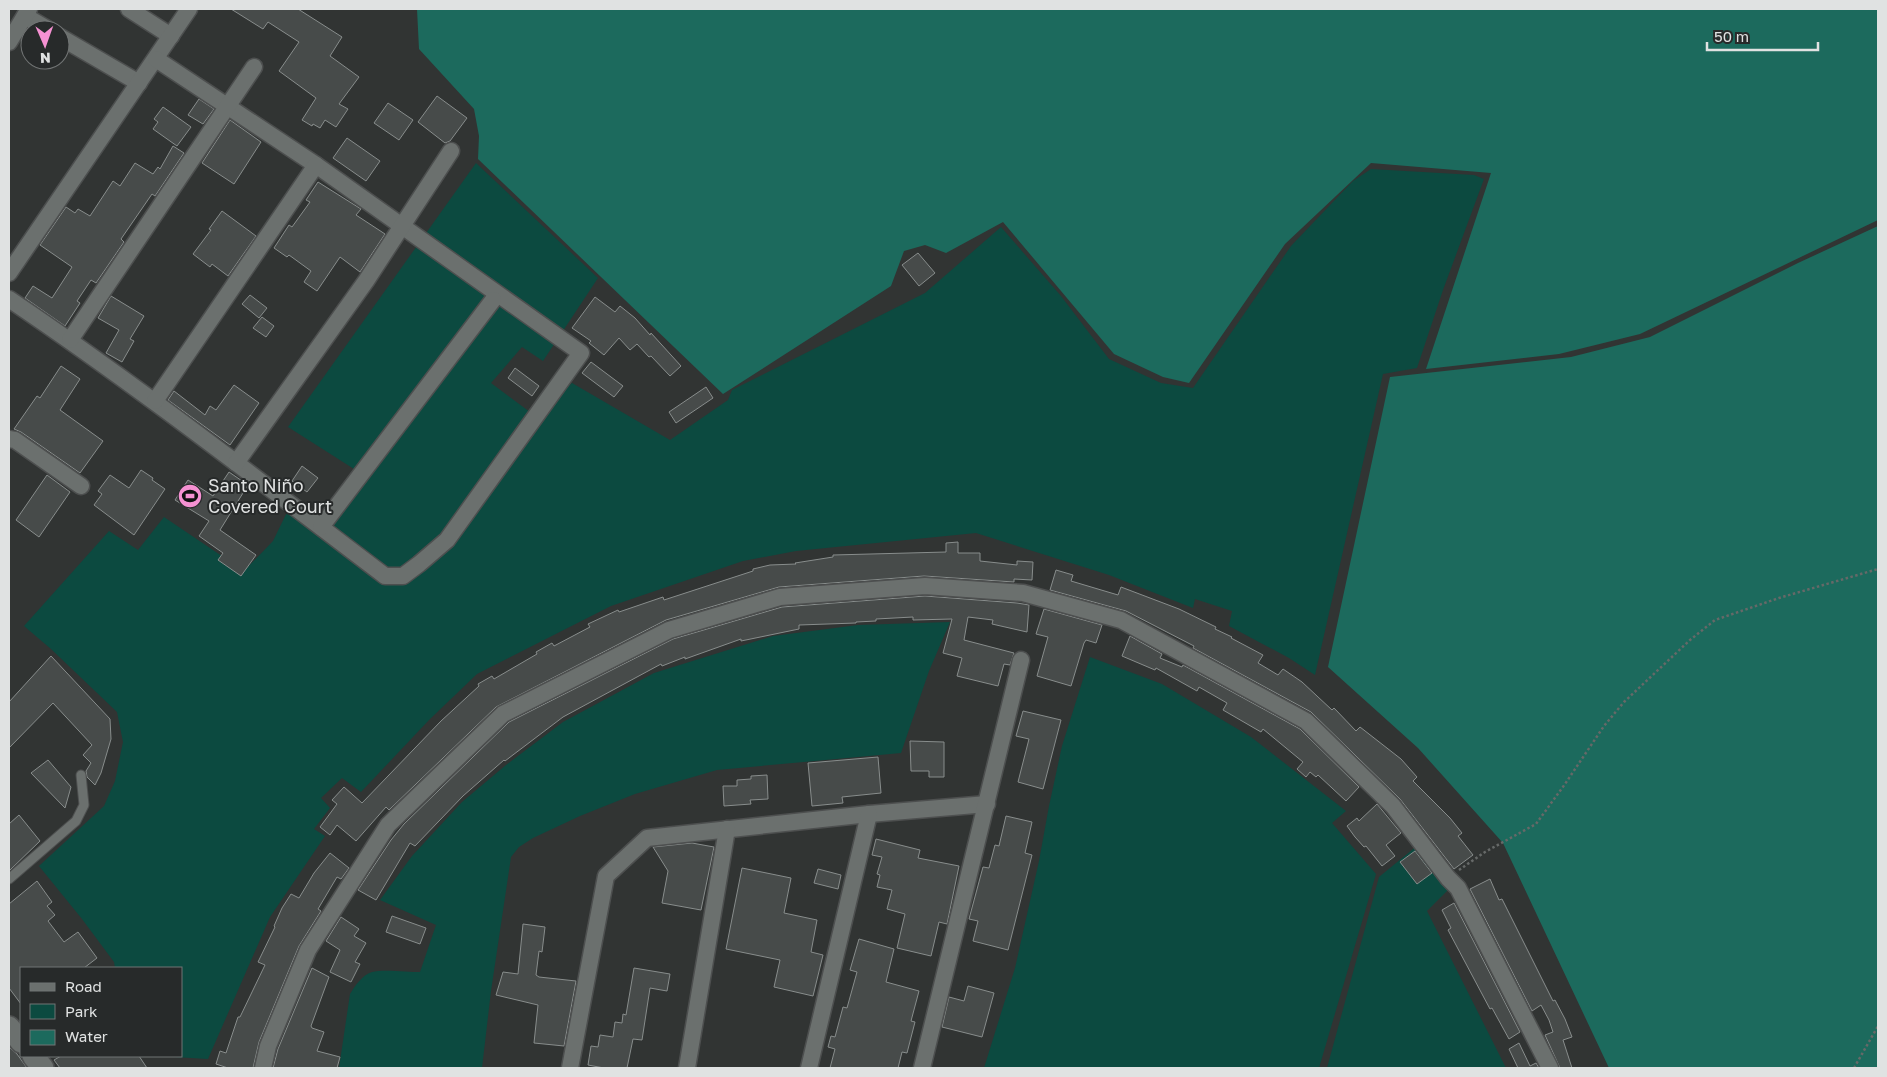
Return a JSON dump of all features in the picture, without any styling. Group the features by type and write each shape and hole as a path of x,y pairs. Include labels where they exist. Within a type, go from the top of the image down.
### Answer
{"street":[{"path":"129,9 172,36"},
{"path":"9,273 189,9"},
{"path":"9,42 27,12 37,20"},
{"path":"70,43 139,83"},
{"path":"9,298 155,401 385,576 403,576 447,540 581,353 316,165 156,59"},
{"path":"70,340 254,67"},
{"path":"236,463 366,281 451,151"},
{"path":"155,401 316,165"},
{"path":"321,528 493,300"},
{"path":"9,439 15,440 82,486"},
{"path":"263,1068 268,1046 308,950 388,825 504,714 669,630 780,597 925,586 1022,593 1121,620 1306,721 1393,806 1448,878 1458,888 1550,1068"},
{"path":"922,1068 1021,660"},
{"path":"570,1068 606,876 647,838 869,814 987,804"},
{"path":"809,1068 869,814"},
{"path":"687,1068 727,829"},
{"path":"9,1027 20,1041"},
{"path":"33,1057 43,1068"}],"lane":[{"path":"9,879 76,822 84,805 81,775"}],"path":[{"path":"1448,878 1484,852 1536,824 1566,784 1604,726 1624,702 1690,640 1715,620 1779,598 1878,569"},
{"path":"1854,1068 1878,1026"}],"green space":[{"path":"476,163 598,278 543,361 522,347 491,383 534,415 572,383 670,440 728,400 732,390 925,293 1001,227 1061,296 1109,359 1161,383 1193,388 1291,246 1353,181 1371,169 1474,175 1484,179 1443,290 1417,368 1383,374 1315,675 1289,658 1229,626 1232,611 1195,599 1193,608 1109,575 976,533 796,551 743,561 611,606 477,674 429,720 361,792 342,778 321,798 330,808 314,829 325,836 270,917 208,1059 174,1057 182,1057 182,967 115,967 114,962 82,919 39,866 104,806 115,781 123,742 117,712 24,626 109,531 138,550 164,517 244,571 273,541 292,502 319,515 354,469 288,427"},
{"path":"950,622 929,671 901,753 717,770 635,794 580,816 533,838 519,847 511,857 491,991 482,1068 339,1068 350,994 354,988 368,973 376,971 420,972 436,925 380,900 412,856 462,802 506,765 563,722 654,673 773,636 858,625"},
{"path":"1090,657 1162,684 1251,737 1346,811 1332,823 1376,874 1319,1068 984,1068 1015,968 1062,746"},
{"path":"1418,845 1450,888 1427,911 1506,1068 1327,1068 1379,877"}],"water":[{"path":"417,9 1878,9 1878,220 1640,334 1559,354 1426,369 1491,173 1371,163 1285,244 1189,383 1163,377 1114,354 1003,222 946,253 925,245 904,251 891,286 723,394 478,159 479,136 474,109 419,49"},
{"path":"1878,226 1878,1068 1609,1068 1503,843 1418,748 1328,667 1390,377 1571,357 1650,337 1798,263"}],"building":[{"path":"231,9 298,9 342,37 330,56 359,77 339,104 348,109 336,127 325,120 320,128 302,120 316,98 279,71 299,42 268,22 263,29"},
{"path":"437,96 467,118 450,141 445,143 418,122"},
{"path":"199,99 214,109 203,124 188,115"},
{"path":"388,103 413,120 399,140 374,123"},
{"path":"163,107 191,127 177,146 153,129 158,122 154,119"},
{"path":"230,120 261,142 234,184 202,163"},
{"path":"347,138 380,161 366,181 333,158"},
{"path":"173,146 184,153 155,196 152,194 121,239 124,242 96,283 91,280 77,301 80,303 65,326 25,298 33,286 52,298 72,267 40,245 66,207 75,213 78,209 90,216 113,181 120,186 135,163 153,174 158,167 160,169"},
{"path":"318,182 361,209 356,215 385,234 360,272 340,257 317,291 304,282 311,271 289,255 287,257 274,248 289,225 292,227 310,202 306,200"},
{"path":"222,211 256,236 228,276 212,264 210,267 193,254 211,230 209,229"},
{"path":"918,253 935,273 919,286 902,265"},
{"path":"250,295 267,308 259,318 242,304"},
{"path":"111,296 144,316 130,339 134,341 122,362 106,353 119,330 98,318"},
{"path":"595,297 615,312 620,306 635,318 681,366 670,376 637,344 630,350 619,338 604,355 589,343 591,341 572,328"},
{"path":"262,317 274,326 266,337 253,328"},
{"path":"591,362 623,386 614,397 582,373"},
{"path":"61,366 80,379 60,410 103,441 80,473 14,429 37,396 40,398"},
{"path":"515,368 539,386 532,396 508,378"},
{"path":"234,385 259,403 230,445 168,400 174,391 205,415 210,406 216,410"},
{"path":"706,387 713,398 676,423 669,412"},
{"path":"302,466 318,478 307,492 292,481"},
{"path":"141,470 165,489 134,535 94,505 102,494 98,491 110,475 129,488"},
{"path":"229,472 248,485 220,530 256,555 241,576 218,560 223,553 199,536 209,521 175,500 188,480 213,496"},
{"path":"47,475 70,492 39,537 16,520"},
{"path":"958,542 958,553 980,553 980,561 1017,565 1017,561 1033,562 1032,580 1014,579 1014,582 924,576 779,587 666,620 496,707 389,810 386,807 356,841 337,825 330,835 320,827 337,804 332,800 344,787 362,803 441,721 479,686 478,684 492,676 494,679 552,643 554,646 590,627 588,624 618,610 619,612 663,597 664,600 753,571 753,569 770,565 796,564 833,557 833,555 946,552 946,543"},
{"path":"1056,570 1073,575 1071,581 1118,595 1121,587 1179,609 1216,627 1215,629 1263,655 1258,663 1278,675 1283,669 1302,682 1332,710 1334,708 1356,731 1360,727 1401,759 1417,777 1413,781 1450,818 1462,833 1458,836 1473,855 1454,869 1400,799 1311,712 1193,648 1194,646 1126,611 1050,590"},
{"path":"925,596 1029,605 1027,632 992,624 993,620 968,617 964,640 1014,653 1010,665 1004,664 998,686 957,676 962,658 943,653 952,619 913,620 913,617 876,619 876,621 856,623 799,625 799,629 741,641 741,639 685,659 685,657 662,666 661,664 563,717 504,760 463,796 415,846 410,843 376,900 358,890 391,840 404,824 509,722 673,639 782,607"},
{"path":"1044,609 1102,625 1096,643 1086,640 1084,643 1071,686 1037,676 1048,637 1036,634"},
{"path":"1130,636 1162,654 1160,658 1182,667 1183,665 1300,729 1359,787 1346,801 1318,775 1316,777 1310,772 1306,777 1297,769 1303,762 1263,729 1261,732 1223,710 1227,703 1199,687 1197,691 1156,668 1155,670 1122,656"},
{"path":"51,656 110,719 111,739 101,773 95,785 87,777 86,771 91,763 83,755 92,745 53,703 9,748 9,702"},
{"path":"1023,711 1061,720 1043,789 1018,782 1029,739 1016,736"},
{"path":"910,741 944,742 944,777 929,777 929,771 911,771"},
{"path":"878,757 881,793 842,797 843,803 812,806 808,763"},
{"path":"48,760 71,787 65,808 31,773"},
{"path":"767,775 768,799 750,800 751,804 724,806 723,786 737,786 737,780 751,779 751,776"},
{"path":"1377,804 1401,833 1386,845 1395,856 1382,866 1347,826 1357,818 1359,821"},
{"path":"19,815 40,841 9,871 9,824"},
{"path":"1006,816 1032,822 1025,853 1032,855 1008,950 973,941 978,921 969,919 983,867 989,868 995,845 999,846"},
{"path":"876,839 920,850 918,858 959,866 947,924 939,922 931,956 897,948 905,914 887,909 892,890 877,887 880,875 877,874 882,857 872,855"},
{"path":"692,843 714,847 701,910 662,903 668,871 653,847"},
{"path":"1415,851 1432,873 1417,884 1400,862"},
{"path":"330,853 349,868 341,879 337,877 318,909 321,911 299,946 259,1042 253,1068 228,1068 216,1064 220,1051 226,1053 238,1017 240,1017 265,965 258,962 282,908 291,894 299,898 314,873"},
{"path":"742,868 791,878 784,913 817,920 811,952 823,955 813,996 774,987 780,960 726,949"},
{"path":"818,869 841,875 838,889 814,883"},
{"path":"1490,879 1499,900 1502,899 1553,1001 1555,1000 1565,1019 1572,1037 1563,1040 1572,1068 1560,1068 1545,1035 1553,1032 1549,1020 1541,1005 1532,1011 1470,889"},
{"path":"37,881 52,902 47,906 55,915 48,921 64,942 78,932 97,958 85,967 20,967 20,1003 9,988 9,904"},
{"path":"1454,903 1520,1032 1509,1039 1492,1008 1490,1009 1448,930 1451,928 1442,910"},
{"path":"392,916 426,928 420,944 386,932"},
{"path":"341,917 359,929 354,936 366,943 355,962 360,964 351,982 330,972 340,950 326,941"},
{"path":"523,924 545,927 542,952 539,951 536,975 539,977 576,981 564,1046 534,1043 538,1005 496,995 503,972 518,974"},
{"path":"859,939 894,949 886,982 919,991 911,1021 915,1022 907,1053 902,1052 898,1068 830,1068 835,1049 828,1047 831,1036 835,1037 843,1007 847,1008 857,972 850,970"},
{"path":"312,968 329,977 311,1026 324,1032 317,1051 340,1057 337,1068 273,1068 278,1049"},
{"path":"634,968 670,974 667,991 650,988 642,1040 633,1039 627,1068 604,1068 588,1065 591,1046 598,1047 600,1035 613,1037 615,1022 622,1023 623,1014 626,1015"},
{"path":"968,986 994,993 982,1037 942,1027 949,997 964,1001"},
{"path":"1519,1043 1530,1066 1536,1063 1539,1068 1518,1068 1509,1049"},
{"path":"9,1047 17,1054 27,1068 9,1068"},
{"path":"59,1057 140,1057 147,1068 60,1068 54,1060"}],"place":[{"name":"Santo Niño Covered Court","path":"190,496"}]}
